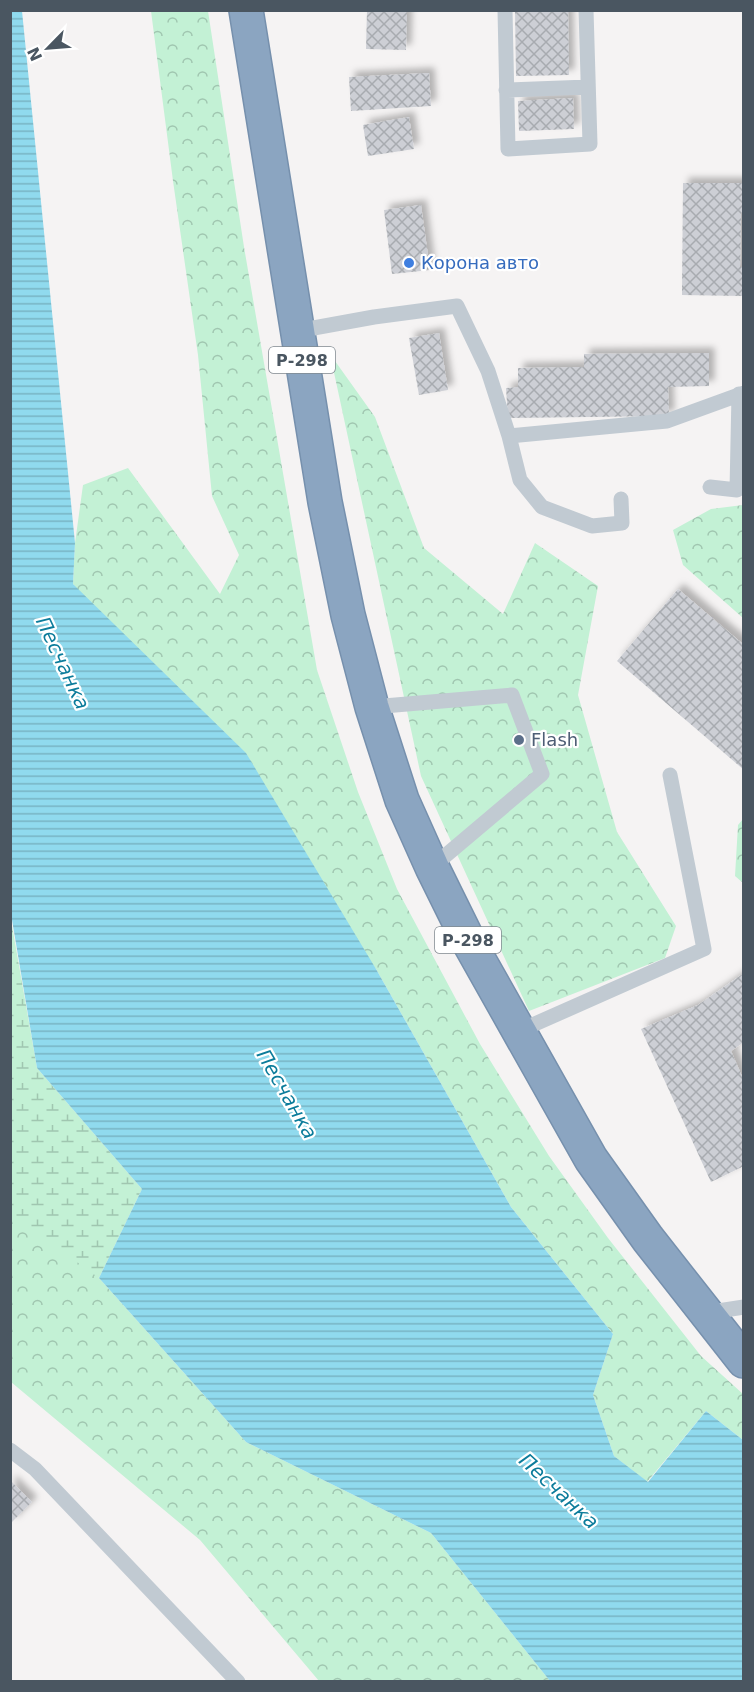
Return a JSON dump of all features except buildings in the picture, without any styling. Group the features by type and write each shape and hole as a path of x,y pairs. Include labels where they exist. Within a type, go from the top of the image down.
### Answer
{"highway":[{"name":"Р-298","path":"246,10 325,502 348,615 372,707 402,800 471,946 591,1159 648,1239 744,1361"}],"lane":[{"path":"505,10 508,149 590,144 586,10"},
{"path":"506,90 588,87"},
{"path":"297,331 374,317 457,306 488,371 509,436 520,480 542,507 592,526 621,523 621,499"},
{"path":"509,436 667,421 741,394 737,490 710,487"},
{"path":"372,707 512,695 542,774 432,867"},
{"path":"519,1031 704,949 670,775"},
{"path":"705,1313 744,1306"},
{"path":"10,1450 35,1469 238,1682"}],"green space":[{"path":"151,11 208,11 244,247 317,670 358,792 397,889 480,1044 549,1156 608,1238 701,1356 743,1394 743,1440 706,1411 647,1482 614,1456 593,1395 613,1334 511,1207 376,969 73,584 75,543 83,485 128,468 220,594 239,555 212,496 198,355"},
{"path":"330,354 375,417 424,548 503,614 535,543 598,586 578,695 617,832 676,926 665,958 529,1011 421,776"},
{"path":"744,505 743,618 683,565 673,530 711,509"},
{"path":"743,819 743,883 735,876 738,825"},
{"path":"10,914 37,1068 142,1189 99,1278 11,1214"},
{"path":"10,1120 99,1278 246,1442 431,1533 550,1681 319,1681 200,1540 11,1382"}],"water":[{"name":"Песчанка","path":"10,11 22,11 75,543 73,584 246,753 376,969 511,1207 613,1334 593,1395 614,1456 648,1482 706,1411 743,1440 743,1681 550,1681 431,1533 246,1442 99,1278 142,1189 37,1068 11,914"}],"place":[{"name":"Корона авто","path":"409,263"},
{"name":"Flash","path":"519,740"}]}
